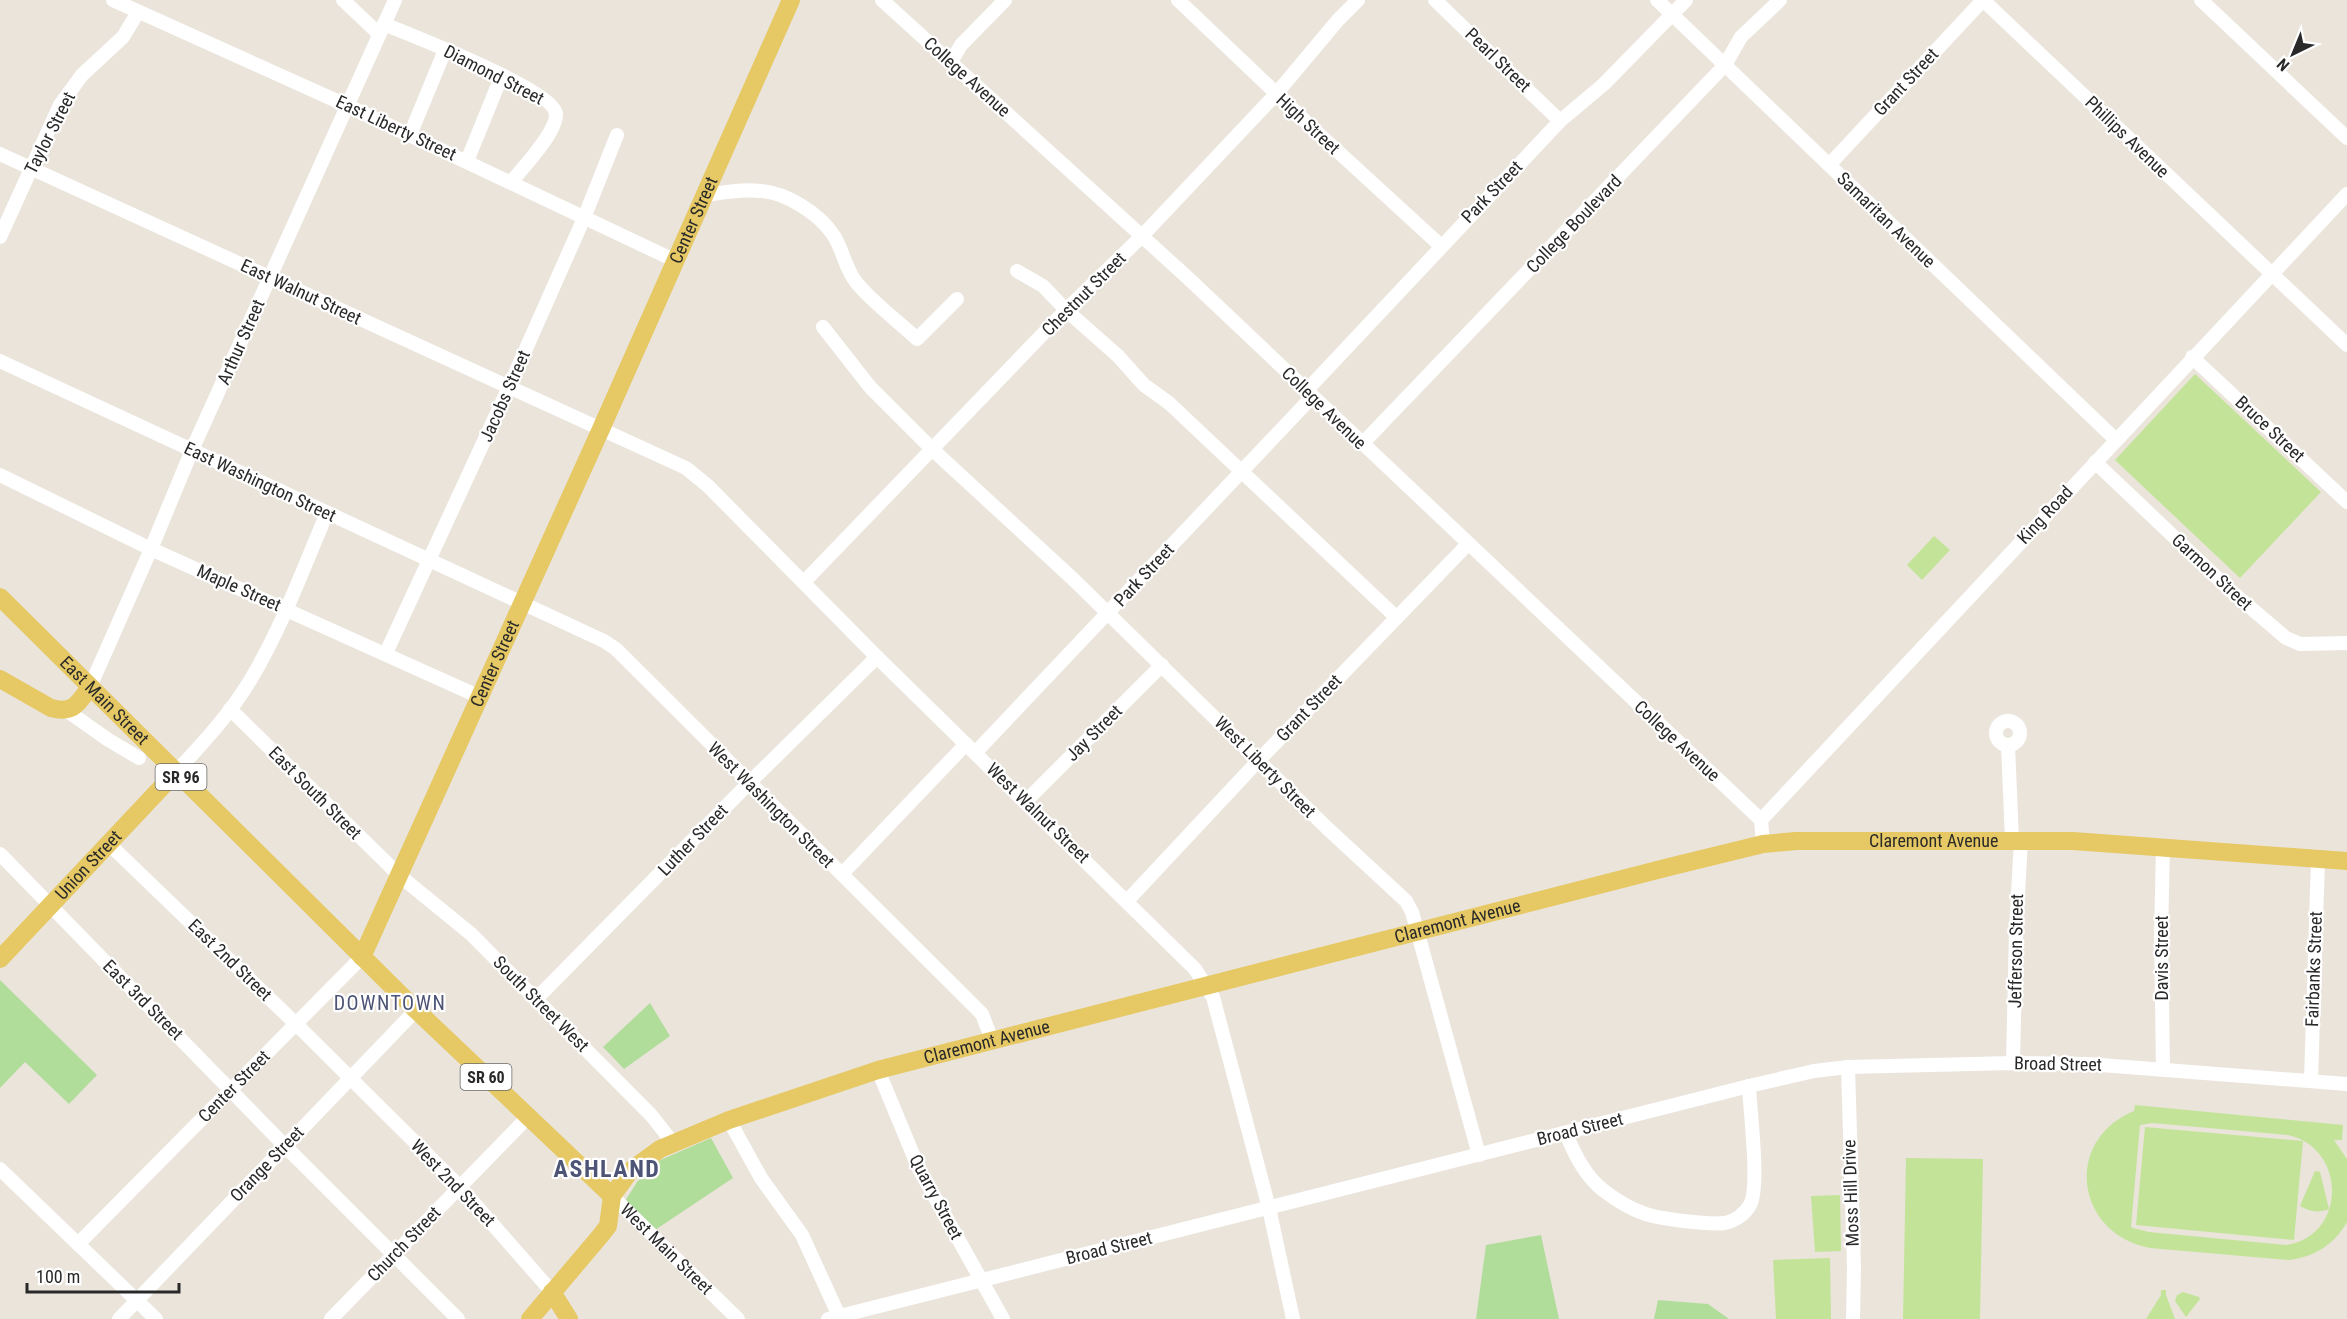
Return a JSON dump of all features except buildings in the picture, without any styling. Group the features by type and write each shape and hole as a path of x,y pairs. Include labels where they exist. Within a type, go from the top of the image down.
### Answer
{"main road":[{"name":"Center Street","path":"362,957 792,0"},
{"name":"East Main Street","path":"0,597 362,957"},
{"path":"0,679 51,708 66,710 75,707 90,687"},
{"name":"Union Street","path":"0,959 176,772"},
{"name":"Claremont Avenue","path":"612,1196 622,1180 640,1162 673,1143 729,1120 879,1070 1763,844 1796,841 2102,842 2347,861"},
{"name":"West Main Street","path":"362,957 612,1196"},
{"path":"530,1319 608,1226 612,1196"},
{"path":"552,1292 569,1319"}],"street":[{"name":"East Liberty Street","path":"113,0 348,106 676,261"},
{"name":"Diamond Street","path":"343,0 381,29 445,50 502,75 552,104 556,112 553,126 511,182"},
{"name":"Arthur Street","path":"90,687 152,549 192,450 395,0"},
{"name":"College Avenue","path":"882,0 1142,236 1761,820"},
{"path":"951,62 961,45 1005,0"},
{"name":"High Street","path":"1178,0 1441,246"},
{"name":"Chestnut Street","path":"804,582 1066,310 1142,236 1276,94 1338,20 1358,0"},
{"name":"Pearl Street","path":"1435,0 1560,121"},
{"name":"Samaritan Avenue","path":"1657,0 2116,440"},
{"name":"Park Street","path":"842,874 1108,613 1242,471 1441,246 1560,121 1604,84 1686,0"},
{"name":"College Boulevard","path":"1362,444 1725,65 1741,37 1780,0"},
{"name":"Grant Street","path":"1828,165 1983,0"},
{"name":"Phillips Avenue","path":"1983,0 2347,345"},
{"path":"2201,0 2347,138"},
{"name":"Taylor Street","path":"0,237 60,105 89,68 123,37 138,12"},
{"path":"410,135 445,50"},
{"path":"466,161 502,75"},
{"name":"Jacobs Street","path":"386,653 427,560 509,387 584,218 617,135"},
{"name":"East Walnut Street","path":"0,154 601,429"},
{"path":"706,195 730,191 762,191 796,203 818,217 839,244 846,266 856,282 916,339 957,299"},
{"name":"King Road","path":"1761,820 2347,194"},
{"path":"1017,271 1037,281 1118,356 1144,385 1169,403 1396,617"},
{"name":"West Liberty Street","path":"823,327 870,387 933,450 1108,613 1258,761 1406,901 1412,912 1479,1155"},
{"name":"Bruce Street","path":"2192,357 2347,502"},
{"name":"East Washington Street","path":"0,361 521,603"},
{"name":"West Walnut Street","path":"601,429 686,468 708,486 877,657 1195,969 1213,997 1269,1208 1293,1319"},
{"name":"Garmon Street","path":"2095,462 2230,590 2286,638 2300,644 2347,643"},
{"name":"Maple Street","path":"0,475 152,549 480,697"},
{"path":"176,772 230,709 251,679 286,608 327,513"},
{"name":"Grant Street","path":"1127,901 1258,761 1468,544"},
{"name":"West Washington Street","path":"521,603 604,641 615,649 982,1014 992,1040"},
{"name":"Luther Street","path":"536,999 748,783 877,657"},
{"name":"Jay Street","path":"1026,801 1162,665"},
{"name":"East South Street","path":"230,709 400,876"},
{"path":"66,710 139,758"},
{"name":"Jefferson Street","path":"2008,745 2016,840 2013,1063"},
{"path":"1761,820 1763,844"},
{"name":"East 2nd Street","path":"109,844 297,1024 350,1078"},
{"name":"Davis Street","path":"2163,847 2161,934 2163,1069"},
{"name":"East 3rd Street","path":"0,854 285,1146 458,1319"},
{"name":"Fairbanks Street","path":"2311,1080 2318,859"},
{"name":"South Street West","path":"400,876 471,934 651,1115 673,1143"},
{"name":"Center Street","path":"78,1244 362,957"},
{"name":"Orange Street","path":"119,1319 416,1010"},
{"name":"Broad Street","path":"833,1318 1814,1071 1848,1066 2088,1064 2347,1084"},
{"name":"Moss Hill Drive","path":"1848,1066 1854,1268 1853,1319"},
{"name":"Quarry Street","path":"879,1070 919,1169 1003,1319"},
{"name":"West 2nd Street","path":"350,1078 459,1186 552,1292"},
{"path":"1566,1133 1575,1156 1588,1175 1601,1189 1626,1206 1645,1214 1726,1223 1746,1212 1755,1192 1749,1086"},
{"name":"Church Street","path":"331,1319 528,1117"},
{"path":"729,1120 761,1178 802,1235 833,1318"},
{"path":"0,1169 156,1319"},
{"name":"West Main Street","path":"612,1196 738,1319"}],"green space":[{"path":"2195,374 2321,492 2240,578 2115,460"},
{"path":"1934,536 1950,550 1922,580 1907,565"},
{"path":"0,980 97,1075 69,1104 25,1062 0,1088"},
{"path":"650,1003 670,1036 624,1069 603,1047"},
{"path":"2135,1105 2343,1125 2342,1140 2334,1140 2347,1159 2347,1222 2330,1243 2315,1253 2289,1260 2150,1248 2125,1239 2106,1225 2093,1206 2087,1185 2088,1163 2096,1143 2111,1125 2134,1111","holes":["2152,1123 2288,1135 2307,1143 2321,1156 2329,1173 2332,1192 2329,1210 2320,1226 2306,1238 2286,1245 2149,1232 2131,1227 2140,1125"]},
{"path":"2145,1127 2303,1141 2294,1240 2136,1225"},
{"path":"711,1138 733,1178 649,1234 622,1206 637,1182 656,1162"},
{"path":"1906,1158 1983,1159 1980,1319 1903,1319"},
{"path":"2315,1171 2320,1172 2329,1209 2322,1211 2311,1211 2300,1206"},
{"path":"1840,1195 1841,1251 1815,1252 1811,1196"},
{"path":"1541,1235 1559,1319 1476,1319 1486,1245"},
{"path":"1830,1258 1831,1319 1776,1319 1773,1260"},
{"path":"2161,1290 2166,1290 2175,1319 2146,1319 2161,1295"},
{"path":"2183,1292 2200,1299 2186,1317 2175,1301 2177,1295"},
{"path":"1658,1300 1708,1304 1729,1319 1654,1319"}],"district":[{"name":"DOWNTOWN","path":"390,1003"},
{"name":"ASHLAND","path":"607,1169"}]}
